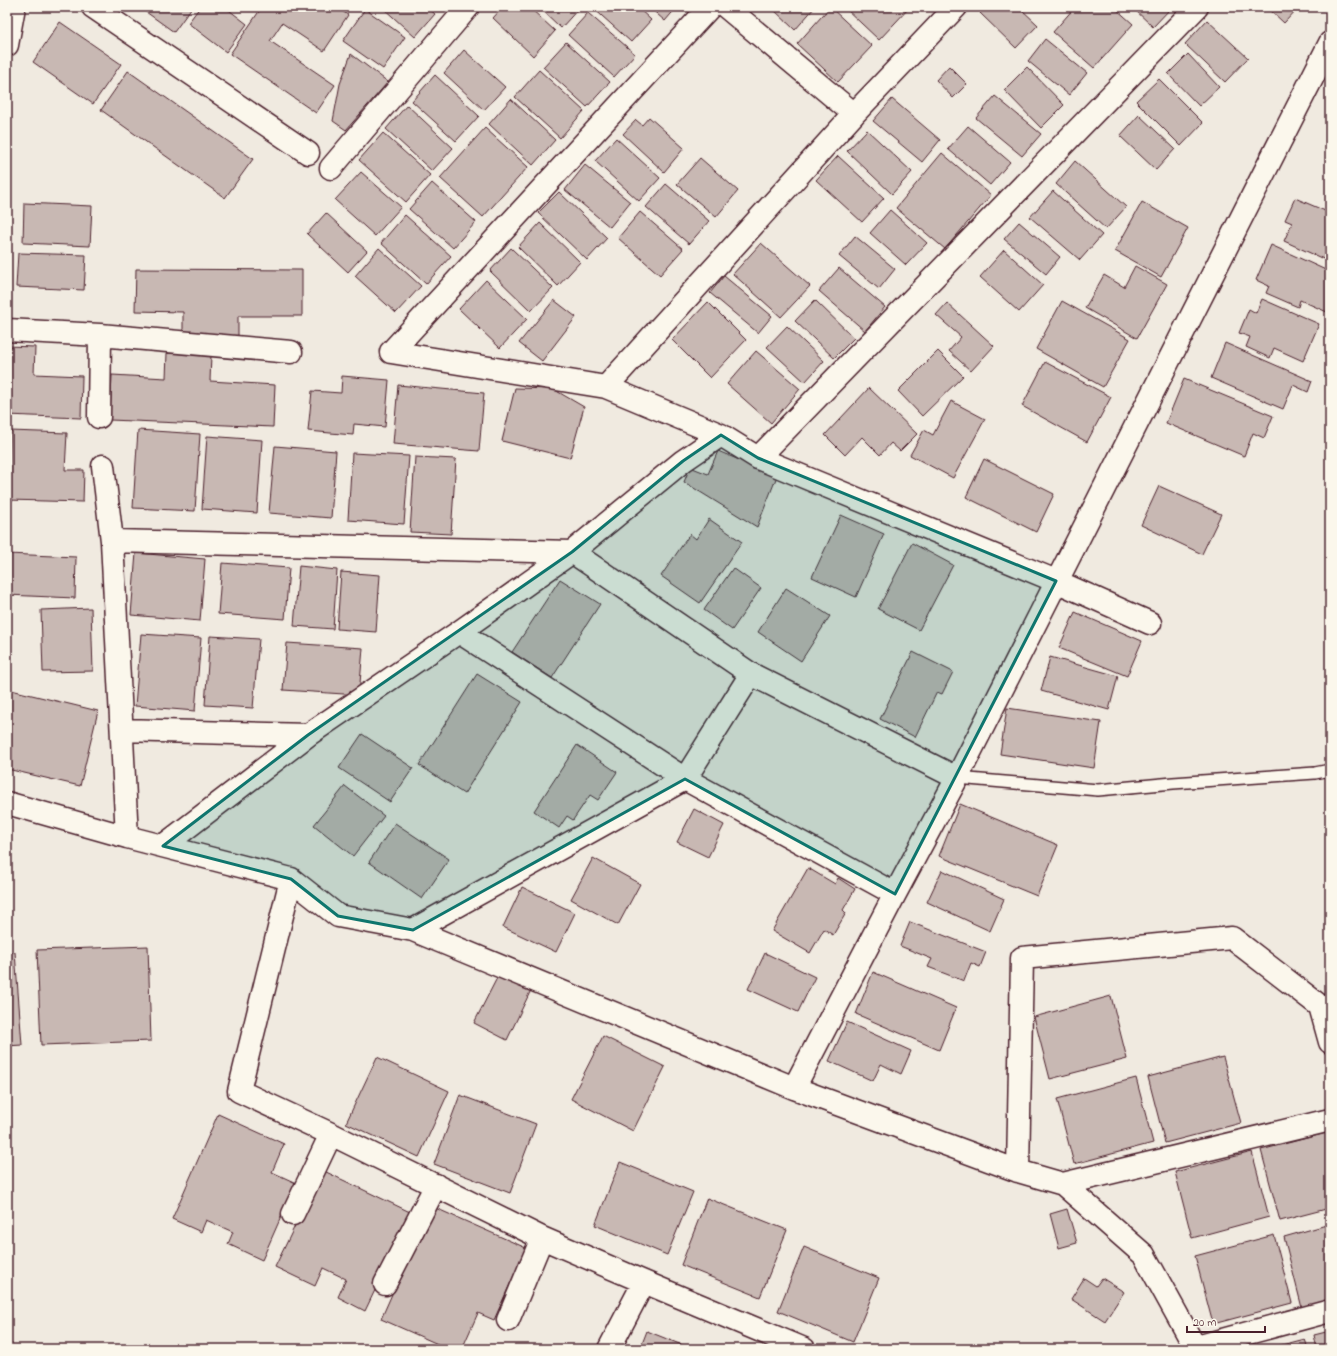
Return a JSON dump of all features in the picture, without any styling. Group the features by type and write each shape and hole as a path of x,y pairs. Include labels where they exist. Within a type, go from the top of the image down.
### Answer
{"street":[{"path":"7,45 14,7"},
{"path":"93,7 308,153"},
{"path":"331,168 468,7"},
{"path":"710,7 392,352 606,387 721,435 758,458 1056,581 1150,623"},
{"path":"726,7 854,114"},
{"path":"606,387 854,114 956,7"},
{"path":"758,458 1197,7"},
{"path":"794,1088 957,778 1330,43"},
{"path":"7,330 100,336 291,352"},
{"path":"99,417 100,336"},
{"path":"163,846 308,735 459,632 572,552 683,461 721,435"},
{"path":"103,466 112,542 127,837"},
{"path":"112,542 572,552 751,674 957,778"},
{"path":"459,632 685,779 895,894"},
{"path":"413,930 685,779 751,674"},
{"path":"122,730 308,735"},
{"path":"7,803 127,837 291,879 338,916 413,930 794,1088 1018,1171 1063,1184 1144,1255 1196,1348 1330,1311"},
{"path":"291,879 239,1091 331,1134 542,1238 804,1349"},
{"path":"1018,1171 1022,958 1232,938 1320,1006 1330,1042"},
{"path":"1063,1184 1330,1120"},
{"path":"293,1214 331,1134"},
{"path":"385,1284 436,1185"},
{"path":"508,1320 542,1238"},
{"path":"609,1349 644,1282"}],"lane":[{"path":"957,778 1098,790 1173,782 1314,773 1330,770"}],"highlighted area":[{"path":"721,435 758,458 1056,581 895,894 685,779 413,930 338,916 291,879 163,846 308,735 572,552 683,461"}],"building":[{"path":"139,7 192,7 174,32"},
{"path":"200,7 225,7 247,24 226,52 188,23"},
{"path":"262,7 336,7 348,15 324,51 282,23 270,41 335,85 316,113 230,54"},
{"path":"382,7 427,7 435,14 415,37"},
{"path":"503,7 529,7 555,31 533,56 493,18"},
{"path":"539,7 580,7 561,28"},
{"path":"592,7 637,7 651,20 631,42"},
{"path":"649,7 677,7 665,21"},
{"path":"815,7 795,30 772,8"},
{"path":"830,7 872,46 838,82 797,44"},
{"path":"844,7 910,7 879,40"},
{"path":"986,7 1019,7 1038,25 1016,48 980,13"},
{"path":"1075,7 1114,7 1133,24 1094,68 1053,32"},
{"path":"1132,7 1170,7 1171,8 1153,27"},
{"path":"1267,7 1299,7 1284,23"},
{"path":"365,9 405,37 383,69 343,41"},
{"path":"588,13 635,54 614,77 568,35"},
{"path":"1207,20 1248,58 1225,82 1185,44"},
{"path":"60,22 121,64 93,104 33,62"},
{"path":"1045,39 1087,73 1069,95 1028,61"},
{"path":"566,42 610,82 587,107 543,67"},
{"path":"464,50 505,87 484,110 444,73"},
{"path":"351,54 388,82 346,130 333,121 340,84"},
{"path":"1188,54 1219,87 1199,106 1168,74"},
{"path":"949,66 967,84 953,98 936,80"},
{"path":"1027,67 1064,105 1041,128 1004,90"},
{"path":"539,70 584,111 560,138 515,97"},
{"path":"128,71 253,159 225,198 101,110"},
{"path":"435,75 479,116 456,141 412,101"},
{"path":"1159,79 1203,123 1181,146 1136,101"},
{"path":"995,96 1041,134 1022,156 976,118"},
{"path":"511,99 555,140 533,165 489,124"},
{"path":"892,99 940,140 922,162 873,121"},
{"path":"407,105 453,148 432,171 386,129"},
{"path":"1139,115 1175,149 1156,170 1120,136"},
{"path":"649,117 684,148 664,172 623,134 636,120 642,125"},
{"path":"968,126 1010,162 990,185 948,149"},
{"path":"485,128 528,167 483,217 440,178"},
{"path":"867,130 912,172 892,194 847,151"},
{"path":"383,133 430,175 406,202 359,160"},
{"path":"616,138 660,178 639,201 595,161"},
{"path":"942,153 991,195 945,249 896,208"},
{"path":"838,156 884,198 862,222 816,180"},
{"path":"700,158 738,191 716,217 677,184"},
{"path":"1075,161 1126,207 1106,229 1056,184"},
{"path":"585,165 630,202 610,227 565,190"},
{"path":"361,172 401,207 375,236 335,200"},
{"path":"432,183 476,222 453,248 409,209"},
{"path":"666,184 709,221 689,244 646,207"},
{"path":"1053,191 1102,235 1080,260 1030,217"},
{"path":"559,192 607,238 587,260 538,213"},
{"path":"1295,198 1330,213 1330,262 1284,241 1292,223 1285,220"},
{"path":"1142,202 1188,228 1161,277 1115,251"},
{"path":"24,203 92,206 90,246 23,243"},
{"path":"890,210 927,243 906,265 870,233"},
{"path":"640,212 683,249 660,275 618,238"},
{"path":"326,213 367,251 348,272 307,234"},
{"path":"405,215 451,256 426,284 381,243"},
{"path":"1019,222 1060,257 1046,274 1004,239"},
{"path":"540,223 580,262 558,286 518,247"},
{"path":"855,236 895,269 879,289 839,256"},
{"path":"761,243 810,286 781,317 733,274"},
{"path":"1271,245 1330,272 1330,305 1327,312 1300,300 1298,307 1266,293 1269,286 1256,280"},
{"path":"379,248 421,286 396,313 355,276"},
{"path":"511,248 553,288 531,311 490,271"},
{"path":"1004,250 1043,285 1019,312 980,277"},
{"path":"18,253 86,255 84,290 16,287"},
{"path":"1135,266 1167,284 1137,338 1085,308 1104,275 1124,287"},
{"path":"839,268 885,307 865,331 819,291"},
{"path":"136,269 302,270 302,316 238,316 238,337 183,337 183,312 135,311"},
{"path":"724,276 772,316 758,333 710,293"},
{"path":"486,280 527,319 500,348 459,309"},
{"path":"1262,299 1319,324 1303,361 1274,348 1270,358 1246,347 1250,337 1239,333 1249,309 1256,313"},
{"path":"554,300 576,317 542,361 519,343"},
{"path":"815,300 854,338 834,358 795,321"},
{"path":"1062,301 1130,339 1103,387 1036,349"},
{"path":"708,302 746,340 710,378 672,340"},
{"path":"947,303 994,346 971,371 949,351 961,337 936,315"},
{"path":"787,326 824,361 805,382 767,347"},
{"path":"1225,343 1312,381 1308,392 1293,385 1283,409 1211,378"},
{"path":"7,346 35,347 34,374 82,376 81,418 7,415"},
{"path":"756,351 800,389 771,423 727,384"},
{"path":"938,351 963,376 922,416 898,391"},
{"path":"167,353 211,355 210,381 275,385 273,427 110,420 112,375 166,378"},
{"path":"1045,362 1111,397 1087,442 1022,406"},
{"path":"342,376 389,380 385,427 354,424 353,435 308,431 312,391 341,393"},
{"path":"1184,379 1273,416 1264,438 1253,433 1244,456 1166,423"},
{"path":"398,385 484,393 479,451 393,444"},
{"path":"515,388 553,389 584,407 570,458 502,441"},
{"path":"869,388 917,434 900,451 891,443 880,455 862,437 845,455 825,435"},
{"path":"951,401 985,419 953,478 910,455 924,430 933,435"},
{"path":"138,430 200,434 195,511 133,508"},
{"path":"10,431 67,433 65,470 84,470 83,502 8,500"},
{"path":"207,436 262,440 257,513 202,509"},
{"path":"275,446 336,451 331,518 269,513"},
{"path":"718,451 777,476 757,527 684,482 690,467 708,474"},
{"path":"352,453 409,456 404,524 348,520"},
{"path":"415,457 456,459 451,534 410,532"},
{"path":"984,459 1054,494 1036,532 966,497"},
{"path":"1159,486 1221,514 1202,554 1141,525"},
{"path":"841,515 884,534 856,597 812,577"},
{"path":"709,519 742,542 700,603 661,576 690,534 696,539"},
{"path":"912,543 953,565 919,630 878,609"},
{"path":"136,553 205,559 200,621 131,615"},
{"path":"7,554 76,557 75,598 7,595"},
{"path":"222,563 289,568 285,619 218,614"},
{"path":"299,566 337,570 333,629 294,626"},
{"path":"733,568 761,588 732,630 704,610"},
{"path":"341,572 380,575 376,632 337,629"},
{"path":"560,579 600,604 552,678 512,652"},
{"path":"786,588 830,616 801,661 758,632"},
{"path":"91,608 93,671 43,672 41,610"},
{"path":"1075,612 1142,641 1127,676 1059,648"},
{"path":"141,634 201,638 195,711 135,706"},
{"path":"210,636 259,639 253,708 205,705"},
{"path":"287,643 363,648 359,695 283,690"},
{"path":"913,652 953,672 942,694 937,692 915,737 880,719"},
{"path":"1050,657 1118,676 1109,710 1041,691"},
{"path":"477,674 522,702 464,794 419,765"},
{"path":"7,689 98,711 80,786 7,769"},
{"path":"1007,708 1101,722 1094,768 1000,754"},
{"path":"362,734 413,768 390,802 339,768"},
{"path":"577,745 617,772 598,800 590,795 573,820 567,816 559,828 534,811"},
{"path":"345,786 384,816 353,856 314,825"},
{"path":"960,804 1058,845 1037,896 939,856"},
{"path":"694,809 724,825 708,857 677,842"},
{"path":"395,823 449,859 422,899 369,862"},
{"path":"593,858 640,884 618,925 571,899"},
{"path":"808,868 835,884 838,878 855,889 843,910 846,913 833,935 824,929 810,953 772,931"},
{"path":"942,870 1004,899 990,931 927,902"},
{"path":"522,887 575,913 556,952 503,927"},
{"path":"910,922 986,952 980,967 971,963 964,981 928,967 932,959 900,946"},
{"path":"148,946 151,1041 41,1045 37,950"},
{"path":"7,952 15,952 22,1045 7,1046"},
{"path":"765,953 815,977 798,1012 748,989"},
{"path":"873,972 956,1008 939,1050 856,1014"},
{"path":"499,974 531,990 507,1040 474,1023"},
{"path":"1111,996 1127,1059 1050,1079 1034,1017"},
{"path":"847,1022 911,1051 901,1074 881,1064 873,1081 829,1061"},
{"path":"603,1036 665,1067 633,1131 571,1099"},
{"path":"377,1057 449,1091 419,1157 346,1123"},
{"path":"1223,1057 1241,1123 1165,1143 1148,1077"},
{"path":"1136,1078 1153,1143 1074,1164 1057,1099"},
{"path":"460,1095 536,1124 510,1193 434,1164"},
{"path":"218,1114 284,1144 272,1172 296,1183 262,1260 228,1244 233,1232 206,1220 201,1232 172,1219"},
{"path":"1330,1132 1330,1208 1280,1221 1261,1150"},
{"path":"1252,1152 1269,1217 1192,1238 1175,1172"},
{"path":"620,1162 693,1192 667,1255 595,1225"},
{"path":"322,1170 412,1213 365,1311 338,1297 346,1279 323,1268 315,1286 275,1267"},
{"path":"707,1198 787,1230 760,1297 681,1265"},
{"path":"431,1206 526,1248 494,1320 478,1313 462,1349 449,1349 381,1319"},
{"path":"1067,1209 1077,1243 1059,1248 1050,1214"},
{"path":"1330,1224 1330,1301 1302,1308 1284,1237"},
{"path":"1274,1235 1292,1303 1213,1324 1195,1256"},
{"path":"804,1247 879,1278 853,1342 778,1311"},
{"path":"1084,1278 1096,1286 1102,1278 1124,1292 1105,1321 1071,1299"},
{"path":"647,1331 692,1349 640,1349"},
{"path":"1330,1331 1330,1349 1317,1349 1314,1335"},
{"path":"1305,1339 1308,1349 1266,1349"}]}
